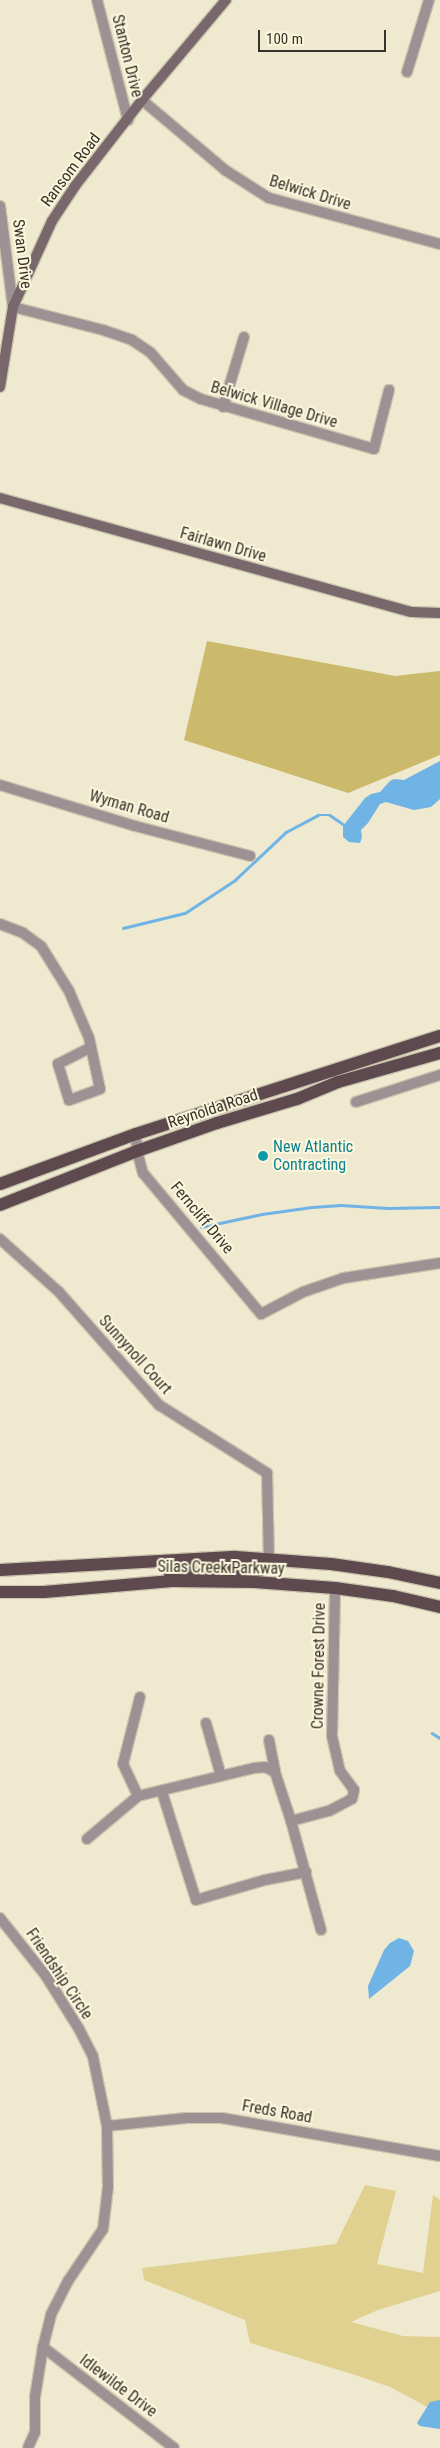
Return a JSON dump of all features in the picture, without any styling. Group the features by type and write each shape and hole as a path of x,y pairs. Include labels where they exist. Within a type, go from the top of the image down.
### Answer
{"main road":[{"name":"Reynolda Road","path":"0,1184 136,1134 440,1036"},
{"name":"Reynolda Road","path":"0,1205 137,1151 297,1099 338,1082 440,1053"},
{"name":"Silas Creek Parkway","path":"0,1570 236,1557 341,1566 388,1572 440,1583"},
{"path":"121,1585 138,1578 162,1574 214,1570 261,1570 265,1568 269,1560"},
{"name":"Silas Creek Parkway","path":"0,1592 44,1592 172,1581 255,1582 335,1588 393,1596 440,1607"}],"street":[{"name":"Stanton Drive","path":"97,0 128,120"},
{"name":"Ransom Road","path":"0,388 13,306 52,221 75,186 142,100 226,0"},
{"path":"407,72 429,0"},
{"name":"Belwick Drive","path":"142,100 225,170 252,190 269,198 440,244"},
{"name":"Swan Drive","path":"0,206 13,306"},
{"name":"Belwick Village Drive","path":"13,306 103,330 132,340 151,353 183,390 201,399 223,407 374,449 389,390"},
{"path":"223,407 244,337"},
{"name":"Fairlawn Drive","path":"0,498 412,612 440,613"},
{"name":"Wyman Road","path":"0,786 135,826 250,856"},
{"path":"0,924 23,933 41,946 56,967 71,996 91,1047 100,1089 69,1100 58,1064 91,1047"},
{"path":"356,1102 440,1076"},
{"name":"Ferncliff Drive","path":"136,1134 137,1151 143,1173 261,1314 303,1292 344,1278 440,1263"},
{"name":"Sunnynoll Court","path":"0,1239 59,1292 159,1405 267,1473 269,1560"},
{"name":"Crowne Forest Drive","path":"292,1821 329,1811 352,1800 354,1790 340,1771 332,1736 335,1588"},
{"path":"138,1796 124,1764 140,1697"},
{"path":"206,1723 221,1776"},
{"path":"269,1740 275,1772 292,1821 321,1930"},
{"path":"88,1839 138,1796 162,1792 254,1768 265,1767 275,1772"},
{"path":"162,1792 196,1900 265,1880 306,1872"},
{"name":"Friendship Circle","path":"0,1918 46,1976 79,2029 93,2057 108,2126 108,2187 102,2229 59,2297 48,2326 35,2397 35,2432 28,2448"},
{"name":"Freds Road","path":"108,2126 187,2118 222,2118 440,2156"},
{"name":"Idlewilde Drive","path":"43,2348 174,2448"}],"shaded area":[{"path":"207,641 395,676 440,671 440,755 348,793 184,740"},
{"path":"365,2185 396,2191 377,2264 423,2273 433,2195 440,2200 440,2291 378,2310 351,2322 403,2336 440,2337 440,2408 435,2411 390,2387 250,2343 245,2320 144,2280 142,2268 336,2244"}],"water":[{"path":"440,761 440,799 431,807 414,810 386,802 380,804 368,823 361,830 362,837 360,843 349,842 343,837 343,826 365,798 380,792 394,779 404,780"},
{"path":"399,1938 408,1941 414,1951 410,1966 369,1999 368,1986 384,1950 390,1943"},
{"path":"440,2400 440,2429 420,2426 417,2423 430,2402"}],"waterway":[{"path":"123,928 185,913 235,880 286,832 318,815 330,815 346,826"},
{"path":"201,1227 262,1214 312,1207 341,1205 388,1208 440,1207"},
{"path":"432,1733 440,1738"}],"place":[{"name":"New Atlantic Contracting","path":"263,1156"}]}
